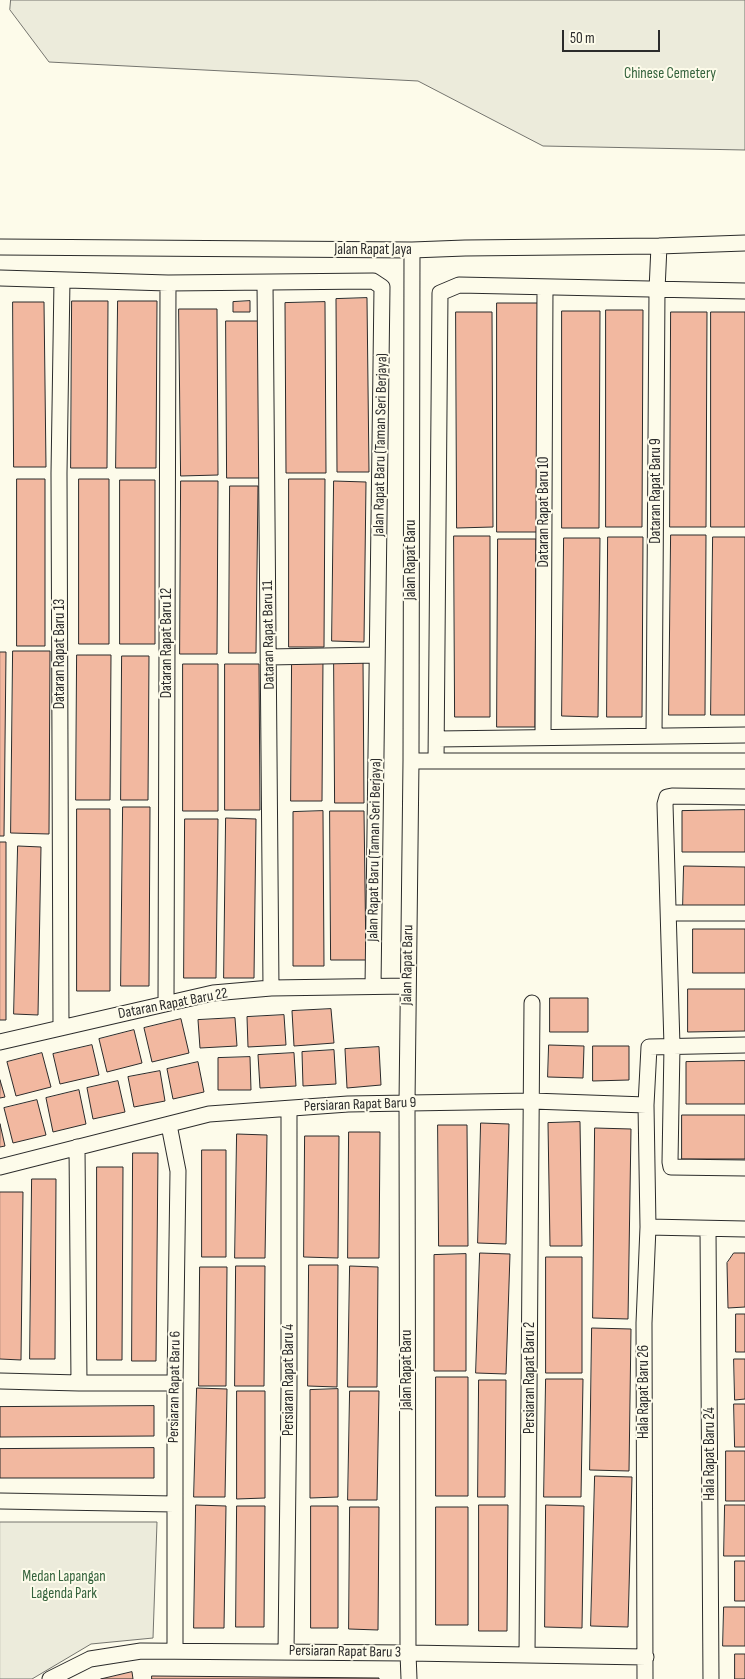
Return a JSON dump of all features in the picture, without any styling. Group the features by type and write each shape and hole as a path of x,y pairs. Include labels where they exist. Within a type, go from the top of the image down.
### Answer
{"street":[{"name":"Jalan Rapat Jaya","path":"0,247 412,250 745,243"},
{"name":"Dataran Rapat Baru 9","path":"654,736 657,290 659,246"},
{"name":"Jalan Rapat Baru","path":"409,1679 407,1103 411,761 412,250"},
{"name":"Jalan Rapat Baru (Taman Seri Berjaya)","path":"0,278 168,283 373,281 382,287 373,986"},
{"name":"Dataran Rapat Baru 13","path":"61,1028 59,473 62,280"},
{"name":"Dataran Rapat Baru 11","path":"265,282 271,988"},
{"name":"Dataran Rapat Baru 12","path":"166,1003 168,283"},
{"name":"Jalan Rapat Baru","path":"436,761 440,293 459,285 545,287"},
{"path":"545,287 745,291"},
{"name":"Dataran Rapat Baru 10","path":"543,737 545,287"},
{"path":"269,657 377,655"},
{"path":"437,739 745,735"},
{"path":"411,761 745,761"},
{"path":"745,797 672,796 667,798 665,804 672,1046 671,1167 745,1168"},
{"path":"669,913 745,913"},
{"name":"Dataran Rapat Baru 22","path":"0,1042 213,993 271,988 408,986"},
{"name":"Persiaran Rapat Baru 2","path":"527,1654 532,1003"},
{"path":"646,1105 647,1050 649,1047 745,1044"},
{"name":"Persiaran Rapat Baru 9","path":"0,1167 209,1114 348,1104 532,1101 646,1105"},
{"name":"Hala Rapat Baru 26","path":"645,1679 644,1323 648,1227 646,1105"},
{"name":"Persiaran Rapat Baru 4","path":"286,1652 289,1388 289,1109"},
{"name":"Persiaran Rapat Baru 6","path":"170,1125 178,1171 174,1504 175,1651"},
{"path":"76,1147 79,1383"},
{"path":"648,1227 745,1229"},
{"name":"Hala Rapat Baru 24","path":"708,1229 711,1679"},
{"path":"0,1381 175,1383"},
{"path":"0,1501 174,1504"},
{"name":"Persiaran Rapat Baru 3","path":"50,1679 90,1659 141,1651 527,1654 646,1657"}],"green space":[{"name":"Chinese Cemetery","path":"11,0 745,0 745,150 543,146 418,81 49,62 10,10"},
{"name":"Medan Lapangan Lagenda Park","path":"0,1522 157,1522 153,1638 91,1644 32,1679 0,1679"}],"building":[{"path":"367,298 369,472 337,472 336,299"},
{"path":"72,301 108,301 107,468 71,468"},
{"path":"118,301 157,301 156,468 116,468"},
{"path":"250,301 250,312 233,312 233,302"},
{"path":"13,302 44,302 46,467 14,467"},
{"path":"325,302 326,473 286,473 285,303"},
{"path":"497,303 538,303 537,532 497,532"},
{"path":"179,309 217,309 218,475 181,476"},
{"path":"606,310 643,310 642,527 606,527"},
{"path":"562,311 600,311 599,528 562,528"},
{"path":"456,312 492,312 493,527 457,528"},
{"path":"671,312 707,312 706,527 670,527"},
{"path":"711,312 745,312 745,527 711,527"},
{"path":"226,321 260,321 261,478 227,478"},
{"path":"17,479 45,479 45,646 17,646"},
{"path":"79,479 109,479 109,644 79,644"},
{"path":"289,479 325,479 324,647 289,647"},
{"path":"120,480 155,480 155,644 120,644"},
{"path":"181,481 218,481 217,654 180,654"},
{"path":"334,481 366,482 364,642 332,641"},
{"path":"230,486 258,486 256,653 229,653"},
{"path":"671,535 706,535 705,715 669,715"},
{"path":"454,536 490,536 490,717 455,717"},
{"path":"608,537 643,537 642,717 607,717"},
{"path":"713,537 745,537 745,715 711,715"},
{"path":"564,538 600,538 598,717 562,716"},
{"path":"498,539 536,539 535,727 497,727"},
{"path":"13,651 50,651 49,834 11,833"},
{"path":"0,652 6,652 4,836 0,836"},
{"path":"77,655 111,655 110,800 76,800"},
{"path":"122,656 149,656 148,800 121,800"},
{"path":"292,658 323,658 322,801 291,801"},
{"path":"334,660 363,660 364,803 335,803"},
{"path":"183,664 218,664 218,811 183,811"},
{"path":"225,664 259,664 260,810 225,810"},
{"path":"123,807 150,807 149,986 121,986"},
{"path":"77,809 110,809 110,991 77,991"},
{"path":"745,810 745,852 682,852 682,811"},
{"path":"323,811 324,966 293,966 293,812"},
{"path":"330,811 364,811 366,960 331,960"},
{"path":"226,818 256,819 254,978 224,978"},
{"path":"185,819 218,819 216,978 184,978"},
{"path":"0,842 6,842 6,1020 0,1020"},
{"path":"18,846 41,847 38,1015 14,1014"},
{"path":"684,866 745,867 745,907 683,907"},
{"path":"693,929 745,929 745,973 693,973"},
{"path":"688,989 745,989 745,1031 688,1032"},
{"path":"550,998 588,998 588,1032 550,1032"},
{"path":"331,1009 334,1043 294,1046 292,1011"},
{"path":"284,1015 286,1045 248,1047 247,1017"},
{"path":"235,1018 237,1046 200,1048 198,1020"},
{"path":"181,1019 189,1053 152,1062 144,1028"},
{"path":"134,1030 142,1063 107,1072 99,1039"},
{"path":"92,1045 99,1075 60,1084 53,1054"},
{"path":"549,1045 584,1046 583,1078 548,1077"},
{"path":"593,1046 629,1046 629,1080 593,1081"},
{"path":"379,1047 381,1085 347,1088 345,1049"},
{"path":"334,1050 336,1084 303,1086 302,1052"},
{"path":"42,1053 51,1087 16,1096 7,1062"},
{"path":"294,1053 296,1086 260,1088 258,1055"},
{"path":"250,1057 251,1090 218,1090 218,1058"},
{"path":"745,1061 745,1104 686,1104 686,1062"},
{"path":"198,1062 204,1092 173,1099 167,1069"},
{"path":"160,1071 165,1101 134,1107 128,1077"},
{"path":"0,1080 5,1097 0,1098"},
{"path":"118,1081 125,1112 93,1119 87,1088"},
{"path":"79,1090 86,1124 53,1132 46,1098"},
{"path":"37,1100 46,1135 13,1143 4,1108"},
{"path":"682,1115 745,1115 745,1159 682,1159"},
{"path":"580,1122 582,1246 550,1246 548,1123"},
{"path":"481,1123 509,1124 506,1244 478,1243"},
{"path":"0,1124 5,1146 0,1147"},
{"path":"438,1125 467,1125 468,1246 439,1246"},
{"path":"595,1128 631,1129 628,1319 593,1318"},
{"path":"349,1132 380,1132 379,1258 348,1258"},
{"path":"237,1134 267,1135 265,1258 235,1258"},
{"path":"305,1136 339,1136 338,1258 304,1257"},
{"path":"202,1150 226,1150 226,1257 202,1257"},
{"path":"133,1153 158,1153 156,1361 132,1361"},
{"path":"97,1167 123,1167 122,1360 97,1360"},
{"path":"32,1179 56,1179 55,1359 30,1359"},
{"path":"0,1192 23,1192 21,1360 0,1359"},
{"path":"480,1253 510,1254 506,1374 476,1373"},
{"path":"734,1253 745,1253 745,1307 728,1308 727,1263"},
{"path":"466,1254 466,1371 434,1371 434,1255"},
{"path":"546,1257 582,1257 582,1373 546,1373"},
{"path":"309,1265 338,1265 337,1387 308,1386"},
{"path":"236,1266 265,1266 264,1386 235,1386"},
{"path":"350,1266 378,1267 377,1387 348,1387"},
{"path":"200,1267 227,1267 226,1386 199,1386"},
{"path":"736,1314 745,1314 745,1352 736,1352"},
{"path":"592,1328 631,1329 629,1471 590,1470"},
{"path":"734,1359 745,1359 745,1399 735,1400"},
{"path":"436,1377 468,1377 468,1496 436,1496"},
{"path":"546,1379 583,1379 581,1497 544,1497"},
{"path":"479,1380 506,1380 505,1497 478,1497"},
{"path":"197,1388 227,1389 225,1497 194,1497"},
{"path":"338,1389 338,1497 310,1498 310,1390"},
{"path":"237,1391 265,1391 265,1498 237,1499"},
{"path":"350,1391 379,1391 377,1500 348,1500"},
{"path":"734,1404 745,1404 745,1447 735,1447"},
{"path":"154,1406 154,1436 0,1437 0,1407"},
{"path":"154,1448 154,1478 0,1478 0,1449"},
{"path":"726,1451 745,1451 745,1501 726,1501"},
{"path":"595,1476 632,1477 628,1627 591,1626"},
{"path":"196,1505 226,1506 224,1628 194,1628"},
{"path":"479,1505 508,1505 507,1631 479,1631"},
{"path":"546,1505 584,1506 582,1628 545,1627"},
{"path":"725,1505 745,1505 745,1556 724,1556"},
{"path":"237,1506 265,1506 264,1627 236,1627"},
{"path":"311,1506 338,1506 338,1628 311,1628"},
{"path":"350,1507 379,1507 378,1630 349,1629"},
{"path":"436,1507 468,1507 468,1625 436,1625"},
{"path":"735,1561 745,1561 745,1601 735,1601"},
{"path":"724,1607 745,1607 745,1646 723,1646"},
{"path":"735,1654 745,1654 745,1679 735,1679"},
{"path":"132,1672 133,1679 101,1679"},
{"path":"152,1676 379,1678 379,1679 152,1679"}]}
